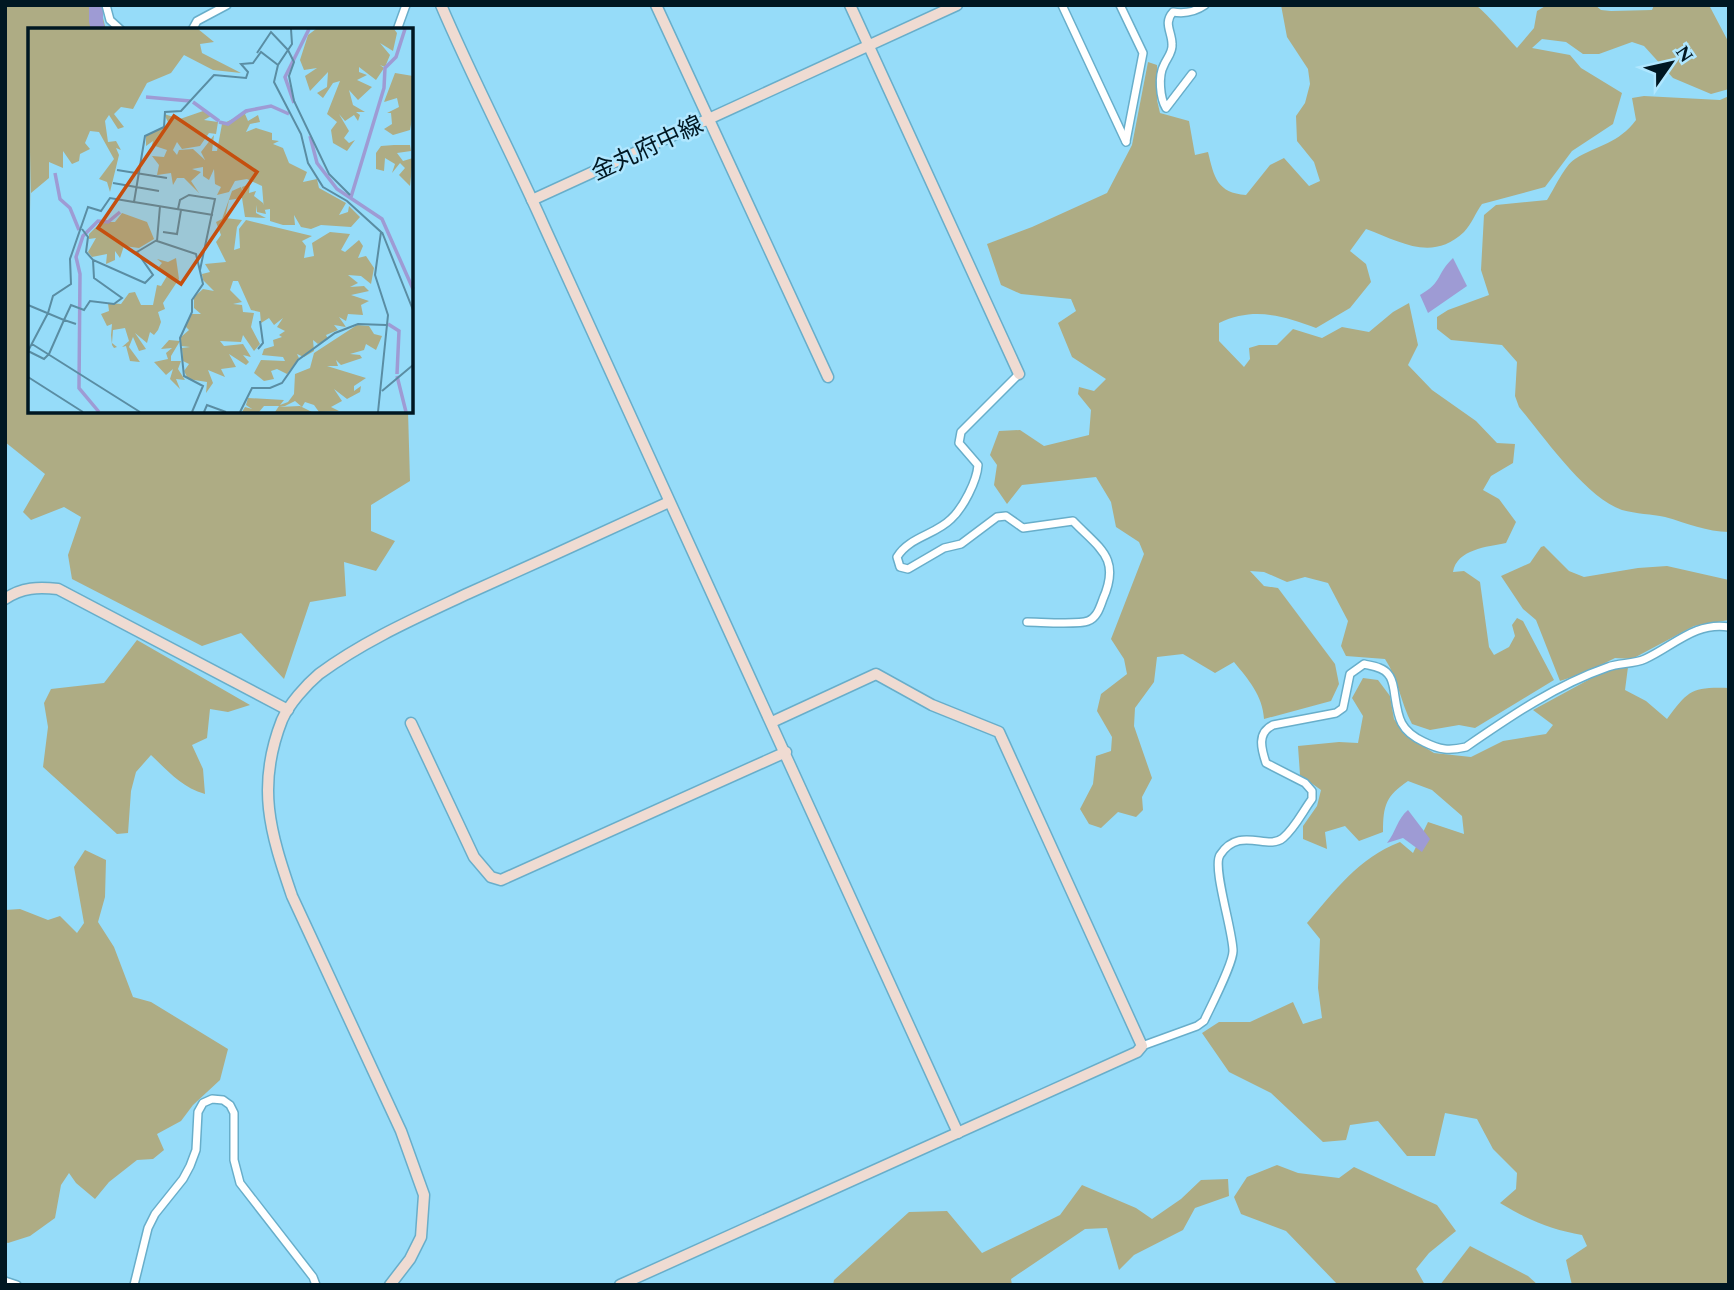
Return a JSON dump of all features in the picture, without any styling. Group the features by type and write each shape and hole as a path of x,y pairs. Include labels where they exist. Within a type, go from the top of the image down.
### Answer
{"street":[{"path":"106,5 110,20 119,28"},
{"path":"193,28 197,21 227,5"},
{"path":"398,28 406,5"},
{"path":"441,5 668,502 786,752 958,1133"},
{"path":"656,5 828,377"},
{"path":"850,5 1019,374 961,432 959,443 978,465 977,480 951,519 903,547 897,557 901,567 908,569 944,548 961,544 997,517 1006,516 1023,528 1073,521 1104,552 1111,565 1111,581 1096,615 1087,622 1027,622"},
{"name":"金丸府中線","path":"532,200 957,5"},
{"path":"1062,5 1126,142 1143,53 1121,5"},
{"path":"1192,74 1166,108 1161,100 1161,68 1173,46 1169,16 1173,12 1198,10 1205,5"},
{"path":"390,1285 410,1259 421,1237 424,1195 401,1131 292,896 278,856 269,821 268,793 273,751 283,718 317,676 356,650 419,617 668,502"},
{"path":"5,599 14,592 36,587 58,589 288,710"},
{"path":"620,1285 1137,1052 1142,1046 1204,1021 1233,954 1229,917 1217,864 1220,855 1235,841 1246,839 1274,842 1283,839 1312,799 1312,791 1305,783 1266,763 1261,743 1262,735 1273,725 1336,713 1343,708 1350,674 1364,664 1388,673 1404,730 1439,749 1455,750 1466,747 1529,704 1609,666 1643,660 1677,639 1708,627 1729,627"},
{"path":"772,722 876,674 932,705 999,732 1142,1046"},
{"path":"411,723 474,857 491,877 501,880 786,752"},
{"path":"134,1285 148,1228 190,1166 196,1150 198,1112 203,1103 212,1099 223,1100 230,1105 234,1113 234,1160 240,1183 313,1277 316,1285"},
{"path":"5,1281 17,1285"}],"shaded area":[{"path":"5,5 96,5 101,10 106,28 28,28 28,413 408,413 410,481 371,505 371,531 395,541 376,571 344,562 346,596 310,602 284,679 241,633 202,646 72,579 68,555 81,517 64,507 31,520 23,512 45,474 5,442"},
{"path":"1281,5 1476,5 1517,48 1534,28 1537,11 1547,5 1595,5 1601,10 1611,11 1652,10 1654,5 1709,5 1729,43 1729,89 1711,94 1673,78 1644,46 1632,42 1599,54 1583,54 1566,42 1542,39 1532,48 1570,55 1581,68 1622,93 1613,124 1572,151 1545,187 1482,204 1464,232 1440,246 1416,247 1366,229 1350,251 1366,264 1371,282 1350,308 1316,328 1279,316 1256,314 1219,323 1219,341 1244,367 1250,359 1249,348 1277,345 1293,329 1322,338 1342,327 1369,332 1393,312 1409,303 1418,345 1408,365 1432,390 1476,421 1497,443 1515,444 1513,463 1491,476 1483,490 1499,499 1516,522 1506,543 1474,550 1460,558 1453,572 1464,571 1480,582 1489,647 1494,655 1509,647 1515,636 1512,625 1517,618 1523,621 1554,680 1475,728 1459,725 1430,730 1412,724 1385,659 1346,656 1341,646 1348,621 1328,583 1305,577 1287,582 1264,572 1250,571 1264,586 1278,588 1335,664 1339,684 1331,701 1264,719 1258,695 1234,662 1215,673 1183,654 1157,657 1154,682 1135,708 1134,726 1152,778 1142,797 1143,810 1136,817 1118,812 1101,828 1089,824 1080,809 1093,784 1096,756 1111,751 1112,737 1097,711 1101,694 1127,674 1124,659 1111,639 1144,554 1139,542 1116,527 1111,502 1096,477 1022,485 1007,504 994,485 997,465 990,455 999,431 1020,430 1044,446 1089,435 1091,410 1078,394 1079,387 1094,391 1106,379 1072,357 1058,323 1076,311 1071,299 1021,294 1001,285 987,244 1107,193 1132,145 1148,62 1157,65 1157,100 1160,113 1189,121 1195,155 1208,152 1215,176 1223,187 1236,194 1246,195 1270,165 1284,158 1309,186 1320,181 1314,162 1297,141 1296,116 1305,103 1310,84 1308,69 1287,37"},
{"path":"1644,96 1720,100 1729,96 1729,532 1622,510 1608,503 1566,465 1519,407 1515,396 1517,362 1502,345 1451,340 1437,329 1437,317 1448,310 1489,295 1481,270 1484,215 1496,205 1547,200 1571,162 1615,139 1629,128 1636,120 1632,98"},
{"path":"1453,258 1467,286 1428,313 1420,295 1436,282"},
{"path":"1544,546 1569,571 1584,577 1667,566 1729,580 1729,620 1694,626 1632,659 1615,658 1587,672 1560,681 1536,620 1523,609 1501,576 1530,563"},
{"path":"137,640 250,705 228,712 210,709 207,738 192,745 203,769 205,794 182,783 151,755 136,772 131,791 128,833 117,834 43,767 48,727 44,703 51,689 104,683"},
{"path":"1618,667 1628,667 1625,690 1646,701 1667,719 1692,692 1706,688 1729,688 1729,1285 1572,1285 1566,1260 1587,1246 1582,1235 1540,1223 1500,1203 1516,1189 1517,1173 1493,1149 1477,1119 1445,1113 1435,1156 1407,1156 1378,1121 1350,1125 1346,1140 1323,1142 1271,1093 1229,1072 1202,1033 1219,1022 1250,1022 1293,1002 1303,1024 1322,1018 1318,988 1320,939 1307,923 1348,877 1372,857 1400,842 1413,853 1428,822 1464,834 1462,816 1432,790 1408,781 1387,802 1383,832 1359,841 1345,826 1325,832 1327,849 1303,839 1303,826 1317,806 1321,790 1300,775 1298,746 1358,743 1363,716 1352,698 1363,678 1378,680 1390,696 1394,719 1405,735 1434,753 1471,757 1503,741 1546,734 1553,725 1533,710 1601,673"},
{"path":"1408,810 1430,839 1422,852 1403,838 1387,843 1401,817"},
{"path":"85,850 106,860 105,897 98,922 114,947 133,997 151,1002 228,1049 220,1080 193,1105 181,1121 157,1134 164,1150 153,1159 137,1160 109,1182 95,1199 76,1183 69,1173 61,1185 55,1218 30,1236 8,1243 5,1242 5,910 20,909 48,920 60,916 77,933 84,923 74,867"},
{"path":"1277,1165 1298,1173 1339,1178 1354,1167 1437,1205 1456,1231 1429,1253 1416,1269 1425,1285 1338,1285 1286,1231 1241,1214 1234,1197 1247,1177"},
{"path":"1228,1179 1229,1196 1195,1208 1183,1230 1134,1255 1119,1270 1107,1228 1085,1229 1011,1279 1012,1285 833,1285 834,1280 909,1212 947,1211 982,1253 1060,1215 1082,1185 1136,1208 1152,1219 1181,1199 1201,1180"},
{"path":"1470,1246 1528,1276 1538,1285 1440,1285"}],"waterway":[{"path":"96,5 98,28"}]}
